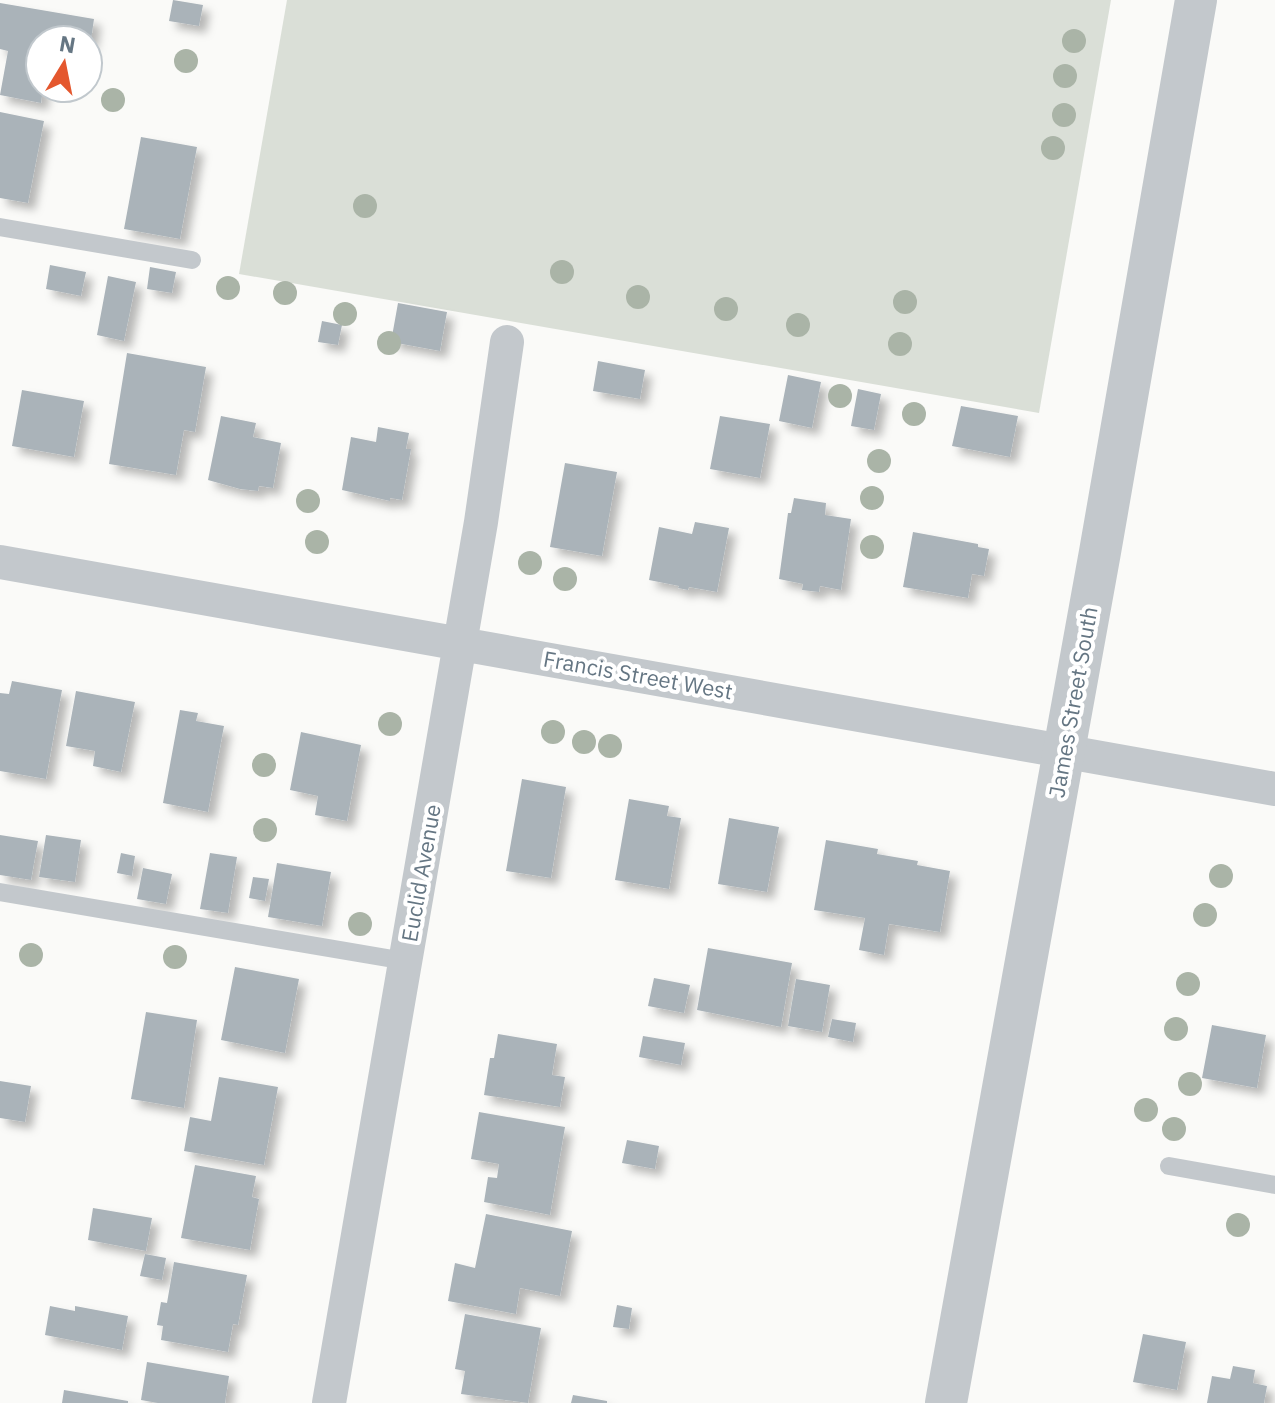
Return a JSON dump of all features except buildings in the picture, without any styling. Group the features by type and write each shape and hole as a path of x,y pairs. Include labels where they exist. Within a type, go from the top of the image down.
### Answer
{"street":[{"name":"James Street South","path":"946,1403 1196,0"},
{"name":"Euclid Avenue","path":"329,1403 460,644 507,342"},
{"name":"Francis Street West","path":"0,562 1275,789"}],"lane":[{"path":"0,227 192,260"},
{"path":"0,892 405,961"},
{"path":"1169,1166 1275,1185"}],"shaded area":[{"path":"287,0 1111,0 1039,413 239,274"}]}
